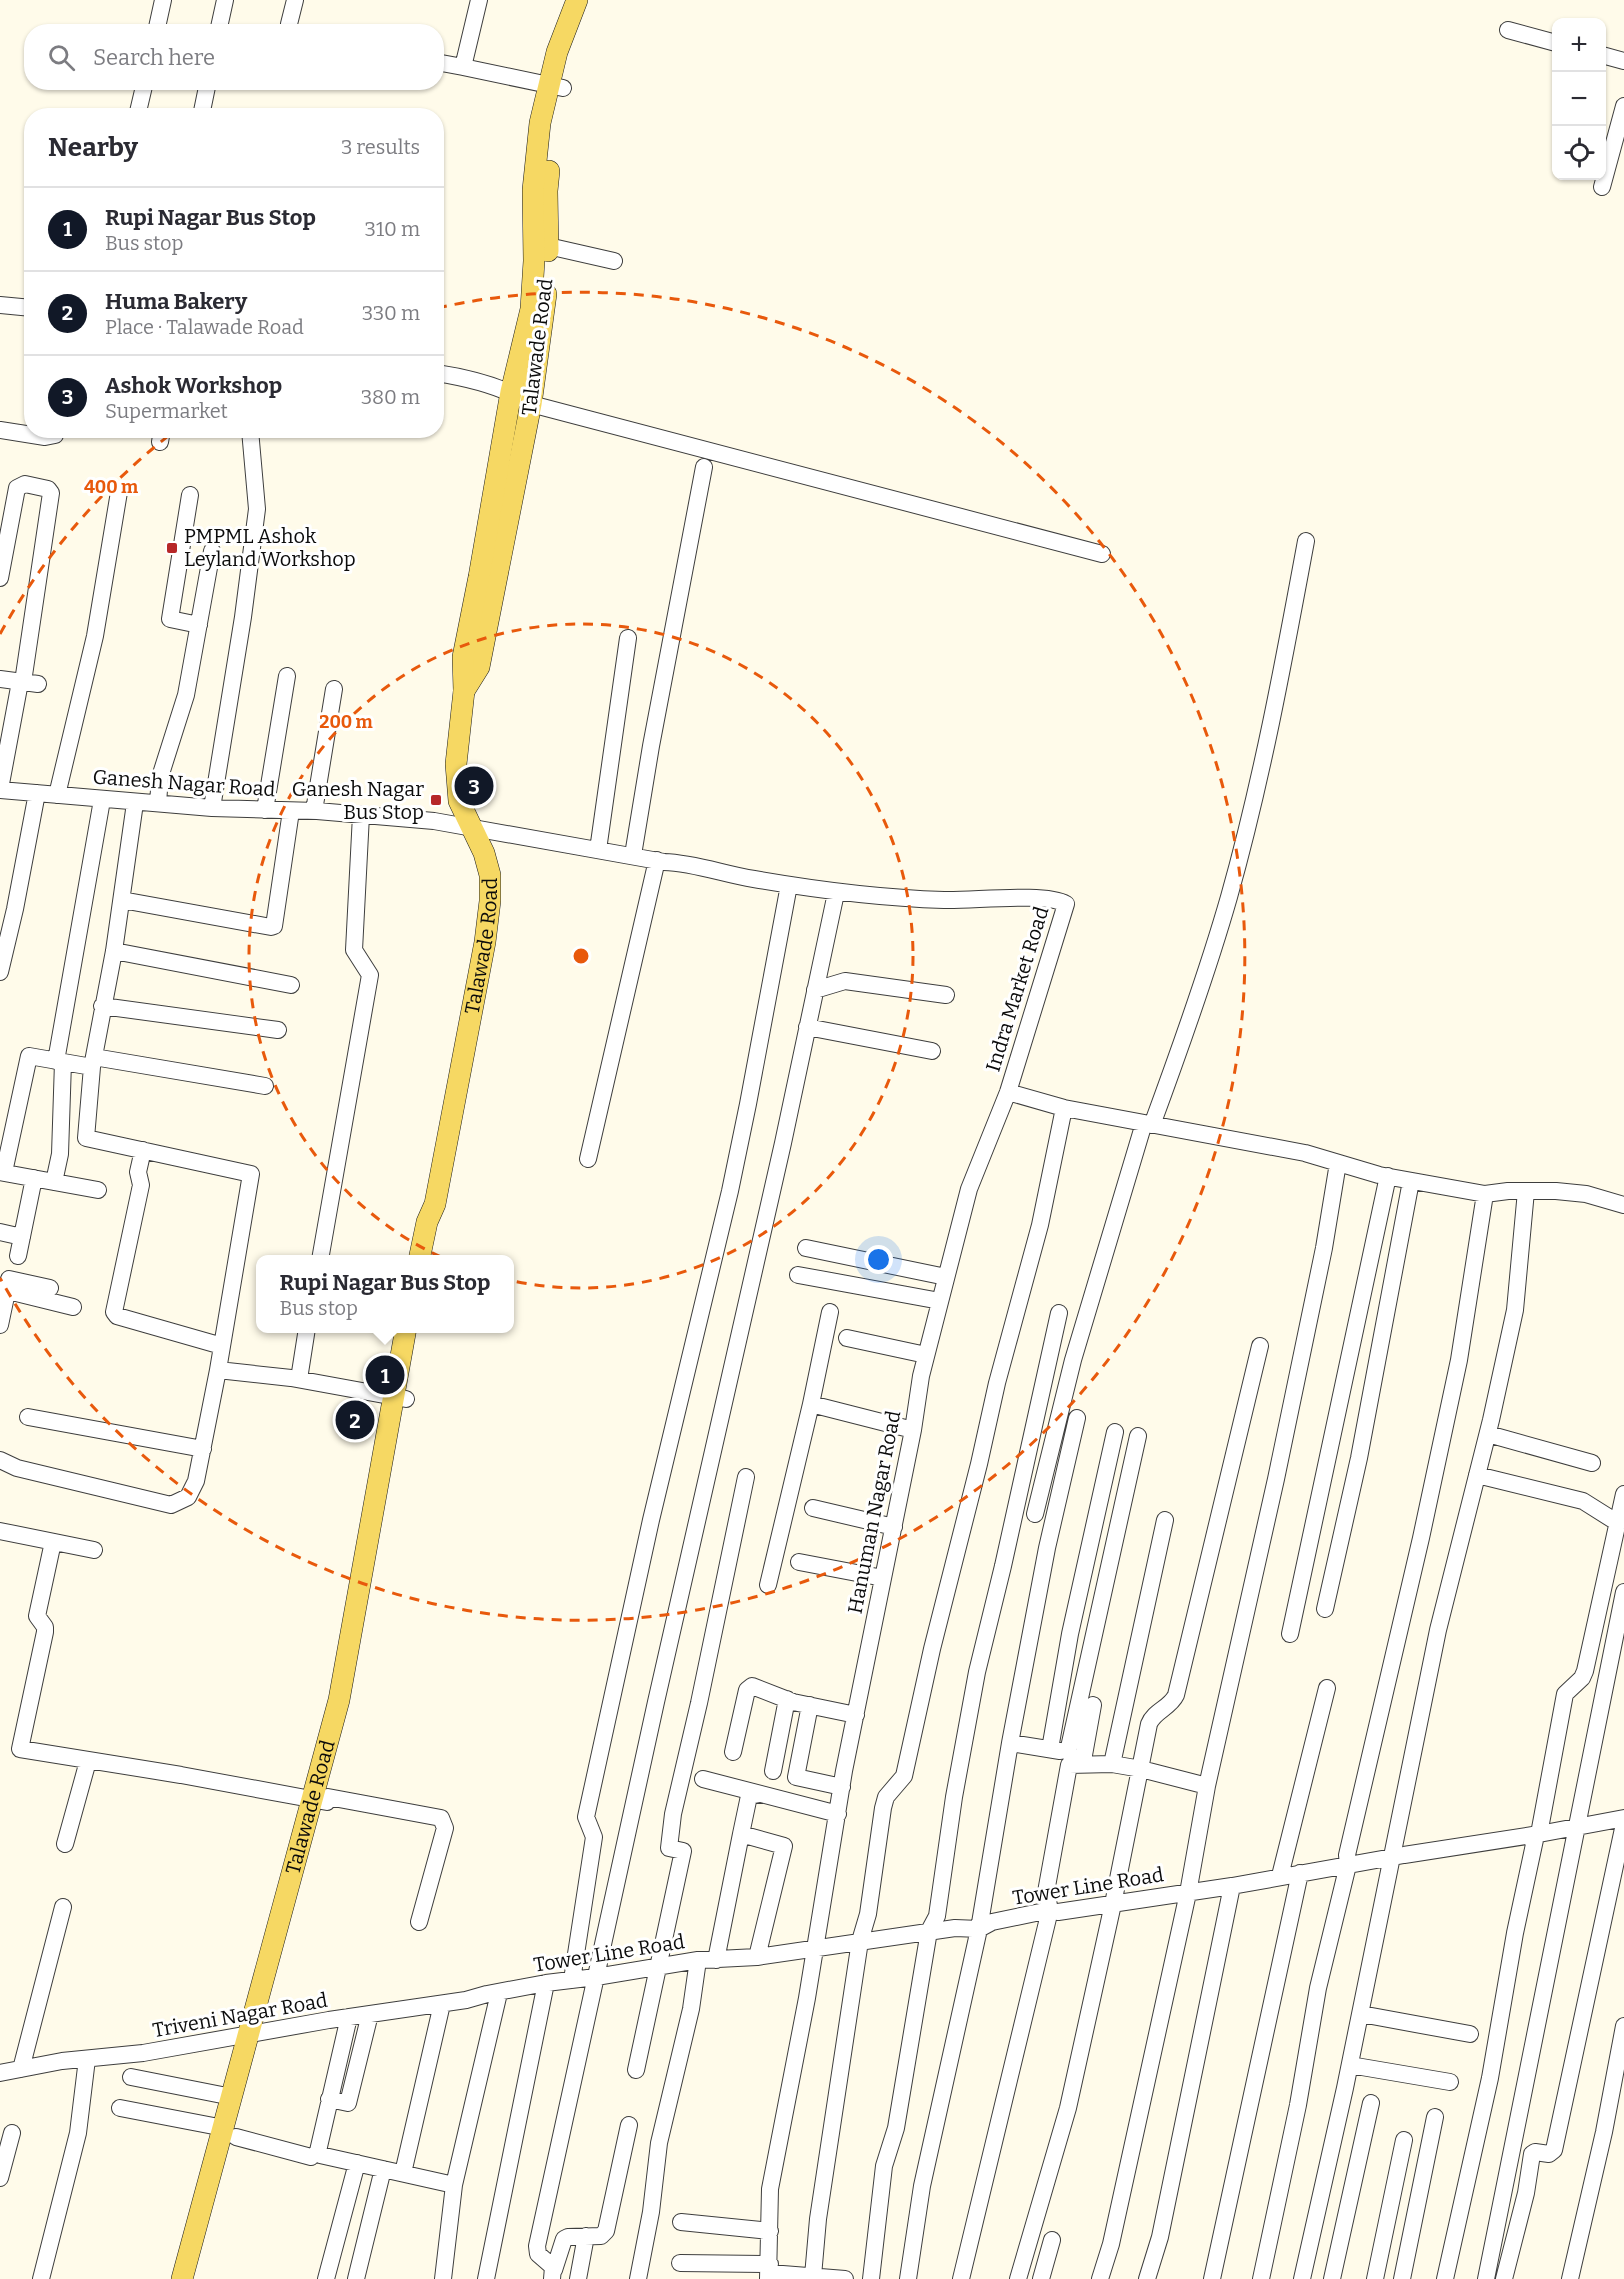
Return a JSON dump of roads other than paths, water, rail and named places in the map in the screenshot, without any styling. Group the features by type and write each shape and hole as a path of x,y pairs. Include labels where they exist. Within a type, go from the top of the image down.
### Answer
{"main road":[{"name":"Talawade Road","path":"464,691 479,668 531,404 545,310 548,246 547,191 554,125 557,52 577,0"},
{"name":"Talawade Road","path":"431,1255 436,1228 435,1204 490,901 490,875 484,854 459,801 456,764 464,691 463,657 511,392 531,309 534,261 533,190 540,123 571,56 592,0"},
{"name":"Talawade Road","path":"420,1255 427,1222 435,1204"},
{"name":"Talawade Road","path":"197,2279 230,2133 322,1799 348,1693 399,1397 406,1333"},
{"name":"Talawade Road","path":"399,1397 417,1333"},
{"name":"Talawade Road","path":"182,2279 230,2133 232,2097 257,2033"}],"street":[{"path":"158,24 163,0"},
{"path":"220,24 225,0"},
{"path":"289,24 295,0"},
{"path":"463,67 479,0"},
{"path":"1508,30 1552,42"},
{"path":"1606,56 1624,61"},
{"path":"444,63 556,86"},
{"path":"139,108 143,90"},
{"path":"203,108 206,90"},
{"path":"1602,188 1624,106"},
{"path":"548,246 614,261"},
{"path":"0,305 24,307"},
{"path":"444,374 511,392 531,404 1102,554"},
{"path":"0,430 24,434"},
{"path":"212,808 243,617 257,509 251,438"},
{"path":"633,855 651,746 704,466"},
{"path":"0,578 17,488 25,484 48,489 51,493 27,683 0,790"},
{"path":"57,795 95,636 119,492"},
{"path":"190,495 170,619 199,625"},
{"path":"1035,1514 1073,1360 1148,1124 1196,1004 1230,894 1283,668 1306,541"},
{"path":"158,803 160,777 186,695 212,551"},
{"path":"598,850 628,638"},
{"path":"266,810 287,676"},
{"path":"0,679 27,683"},
{"path":"314,811 334,689"},
{"name":"Ganesh Nagar Road","path":"0,790 135,803 314,811 434,821 473,829"},
{"path":"0,972 15,909 37,794"},
{"path":"54,1182 60,1154 59,1062 102,800"},
{"path":"0,1460 16,1468 171,1505 188,1497 196,1481 203,1449 251,1174 86,1138 93,1062 114,951 135,803"},
{"path":"122,900 274,926 291,811"},
{"path":"321,1255 370,975 354,950 361,815"},
{"name":"Indra Market Road","path":"473,829 684,863 836,893 890,898 972,901 1043,898 1058,900 1066,904 1008,1092 1064,1108 1305,1153 1388,1176 1485,1194 1526,1191 1586,1194 1624,1204"},
{"path":"588,1159 657,860"},
{"path":"572,1980 594,1837 586,1817 651,1520 732,1180 789,885"},
{"path":"553,2275 552,2265 538,2254 537,2246 836,893"},
{"path":"114,951 291,985"},
{"path":"815,990 845,981 946,995"},
{"path":"102,1006 278,1030"},
{"path":"807,1027 932,1052"},
{"path":"98,1190 2,1172 29,1056 59,1062 93,1062 266,1086"},
{"name":"Hanuman Nagar Road","path":"769,2272 770,2188 788,2099 842,1787 926,1355 969,1189 1008,1092"},
{"path":"813,2276 818,2219 860,1941 868,1914 886,1797 904,1776 932,1649 997,1383 1040,1225 1064,1108"},
{"path":"143,1150 138,1172 141,1185 114,1312 117,1316 222,1346"},
{"path":"1100,2279 1111,2244 1188,1893 1207,1786 1276,1479 1324,1248 1338,1163"},
{"path":"1290,1635 1388,1176"},
{"path":"18,1256 34,1178"},
{"path":"1325,1609 1359,1458 1411,1180"},
{"path":"1302,2279 1350,2066 1438,1630 1488,1434 1515,1310 1526,1191"},
{"path":"1261,2279 1298,2105 1318,1988 1348,1865 1347,1855 1421,1538 1459,1360 1485,1194"},
{"path":"0,1232 22,1237"},
{"path":"806,1248 946,1276"},
{"path":"798,1275 940,1301"},
{"path":"4,1284 50,1288"},
{"path":"4,1284 73,1307"},
{"path":"0,1325 4,1284"},
{"path":"768,1585 811,1404 830,1312"},
{"path":"871,2279 884,2166 896,2128 929,1931 937,1916 954,1797 977,1672 1059,1313"},
{"path":"298,1379 306,1333"},
{"path":"847,1338 926,1355"},
{"path":"1018,2279 1068,2108 1152,1717 1174,1701 1176,1695 1260,1346"},
{"path":"218,1370 298,1379 399,1397"},
{"path":"811,1404 913,1430"},
{"path":"28,1417 203,1449"},
{"path":"908,2279 922,2186 979,1929 1010,1743 1047,1548 1077,1418"},
{"path":"1050,1749 1070,1635 1115,1432"},
{"path":"1488,1434 1592,1463"},
{"path":"961,2279 1050,1910 1046,1892 1138,1436"},
{"path":"1477,1475 1583,1501 1618,1523"},
{"path":"636,2070 683,1851 669,1848 673,1814 699,1703 746,1477"},
{"path":"1444,2279 1490,2078 1515,1933 1538,1835 1565,1694 1582,1678 1585,1671 1624,1494"},
{"path":"813,1508 894,1527"},
{"path":"1112,1764 1165,1520"},
{"path":"0,1531 94,1550"},
{"path":"53,1542 37,1616 45,1627 45,1632 20,1749 441,1818 445,1828 419,1922"},
{"path":"799,1562 884,1578"},
{"path":"1486,2279 1624,1592"},
{"path":"734,1752 749,1687 755,1686 787,1699 856,1715"},
{"path":"1280,1876 1327,1688"},
{"path":"773,1771 787,1699"},
{"path":"810,1705 796,1777 842,1787"},
{"path":"1074,1757 1093,1705"},
{"path":"1010,1743 1050,1749 1074,1757 1141,1769 1207,1786"},
{"path":"65,1844 88,1761"},
{"path":"703,1779 838,1814"},
{"path":"716,1959 749,1796 760,1794"},
{"name":"Tower Line Road","path":"493,1994 546,1983 698,1960 757,1957 955,1928 979,1929 992,1922 1050,1910 1058,1912 1232,1886 1393,1857 1538,1835 1624,1818"},
{"path":"1504,2279 1526,2193 1532,2154 1535,2152 1549,2154 1554,2150 1624,1824"},
{"path":"741,1834 784,1846 757,1957"},
{"path":"1212,2279 1300,1873"},
{"path":"1147,2279 1161,2237 1232,1886"},
{"path":"21,2069 63,1907"},
{"path":"638,2279 651,2212 659,2143 691,2009 698,1960"},
{"path":"486,2279 546,1983"},
{"path":"443,2279 454,2185 493,1994"},
{"name":"Triveni Nagar Road","path":"0,2073 87,2059 143,2053 493,1994"},
{"path":"403,2174 442,2004"},
{"path":"329,2099 348,2103 370,2014"},
{"path":"1360,2014 1470,2034"},
{"path":"349,2017 318,2151 320,2155 454,2185"},
{"path":"1570,2279 1604,2132 1624,2026"},
{"path":"40,2279 78,2133 87,2059"},
{"path":"1350,2066 1450,2082"},
{"path":"131,2077 232,2097"},
{"path":"1332,2279 1371,2103"},
{"path":"120,2108 230,2133 311,2157"},
{"path":"1402,2279 1435,2116"},
{"path":"553,2275 564,2239 601,2236 606,2231 629,2125"},
{"path":"0,2178 12,2133"},
{"path":"1375,2279 1404,2140"},
{"path":"326,2279 357,2163"},
{"path":"356,2279 383,2169"},
{"path":"681,2222 770,2231"},
{"path":"578,2279 586,2236"},
{"path":"1041,2279 1052,2240"},
{"path":"680,2263 845,2279"}],"place":[{"name":"PMPML Ashok Leyland Workshop","path":"172,548"},
{"name":"Ashok Workshop","path":"474,786"},
{"name":"Ganesh Nagar Bus Stop","path":"436,800"},
{"name":"Rupi Nagar Bus Stop","path":"385,1375"},
{"name":"Huma Bakery","path":"355,1420"}]}
